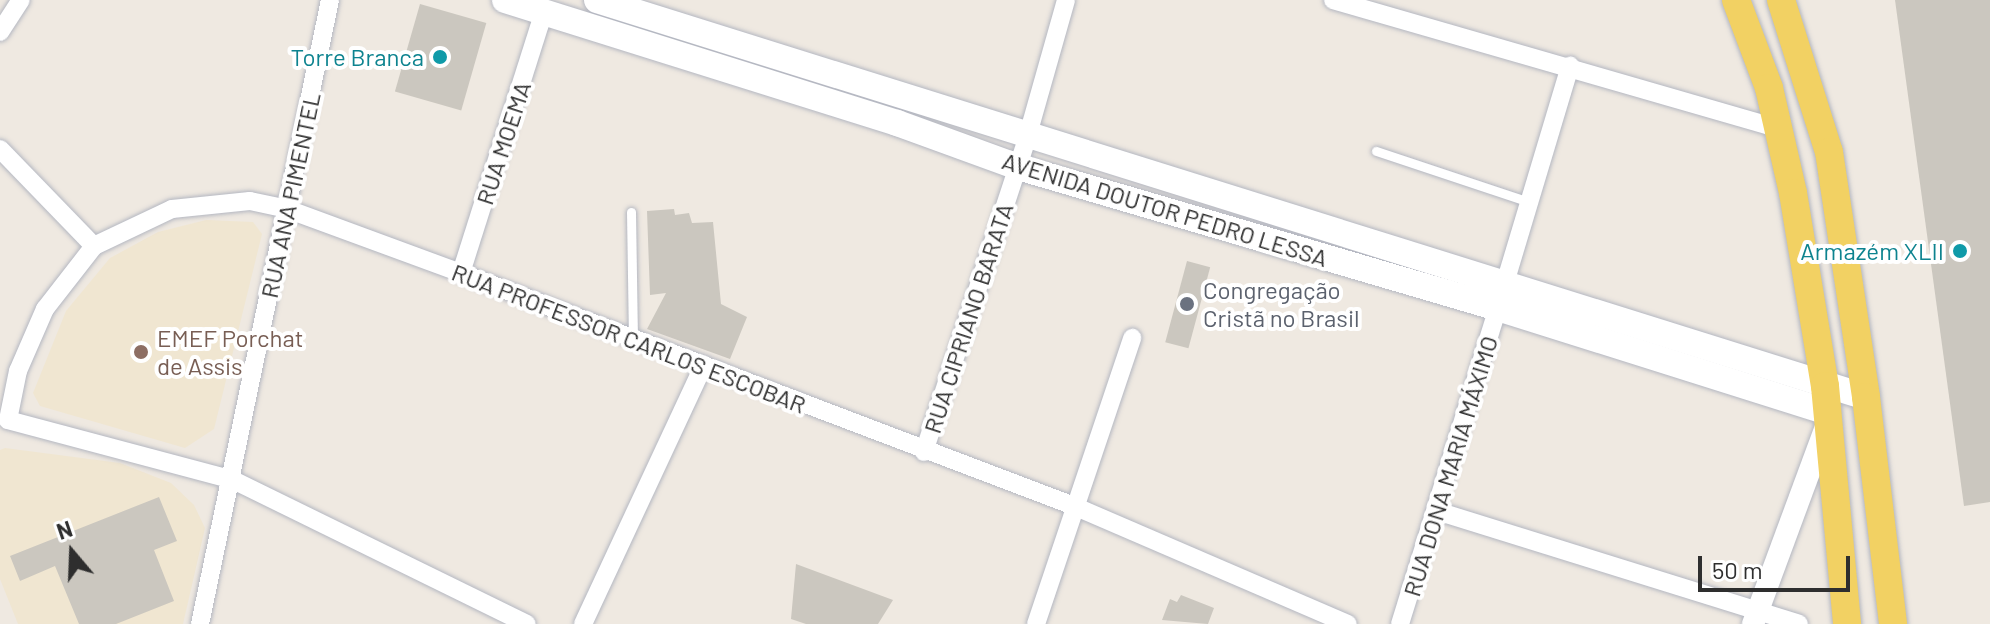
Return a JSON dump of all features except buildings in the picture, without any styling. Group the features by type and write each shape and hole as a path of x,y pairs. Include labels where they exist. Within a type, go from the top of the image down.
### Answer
{"main road":[{"name":"AVENIDA DOUTOR PEDRO LESSA","path":"505,0 897,123 1018,167 1502,295"},
{"name":"AVENIDA DOUTOR PEDRO LESSA","path":"597,0 1027,138 1827,406 1866,397"},
{"path":"1736,0 1780,129 1827,406 1847,624"},
{"path":"1781,0 1829,152 1866,397 1893,624"}],"street":[{"path":"0,32 21,0"},
{"name":"RUA ANA PIMENTEL","path":"200,624 233,480 330,0"},
{"name":"RUA CIPRIANO BARATA","path":"924,452 1018,167 1066,0"},
{"path":"1333,0 1780,129"},
{"name":"RUA MOEMA","path":"461,273 544,12"},
{"name":"RUA DONA MARIA MÁXIMO","path":"1400,624 1437,511 1570,66"},
{"path":"0,149 94,246"},
{"name":"RUA PROFESSOR CARLOS ESCOBAR","path":"4,422 18,371 40,319 94,246 172,209 204,202 250,201 287,209 461,273 924,452 1074,506 1348,624"},
{"path":"1036,624 1132,338"},
{"path":"583,624 704,365"},
{"path":"1755,617 1827,406"},
{"path":"4,422 233,480 527,624"},
{"path":"1437,511 1755,617 1799,624"}],"lane":[{"path":"1794,0 1831,127 1850,230 1904,624"},
{"path":"1376,151 1529,202"},
{"path":"631,212 633,338"}],"shaded area":[{"name":"EMEF Porchat de Assis","path":"206,220 253,222 262,234 214,429 185,448 40,406 33,393 66,311 110,258 158,232"},
{"path":"5,448 120,463 171,483 194,505 205,528 183,624 18,624 0,579 0,450"}],"place":[{"name":"Torre Branca","path":"440,57"},
{"name":"Armazém XLII","path":"1960,251"},
{"name":"Congregação Cristã no Brasil","path":"1187,304"},
{"name":"EMEF Porchat de Assis","path":"141,352"}]}
